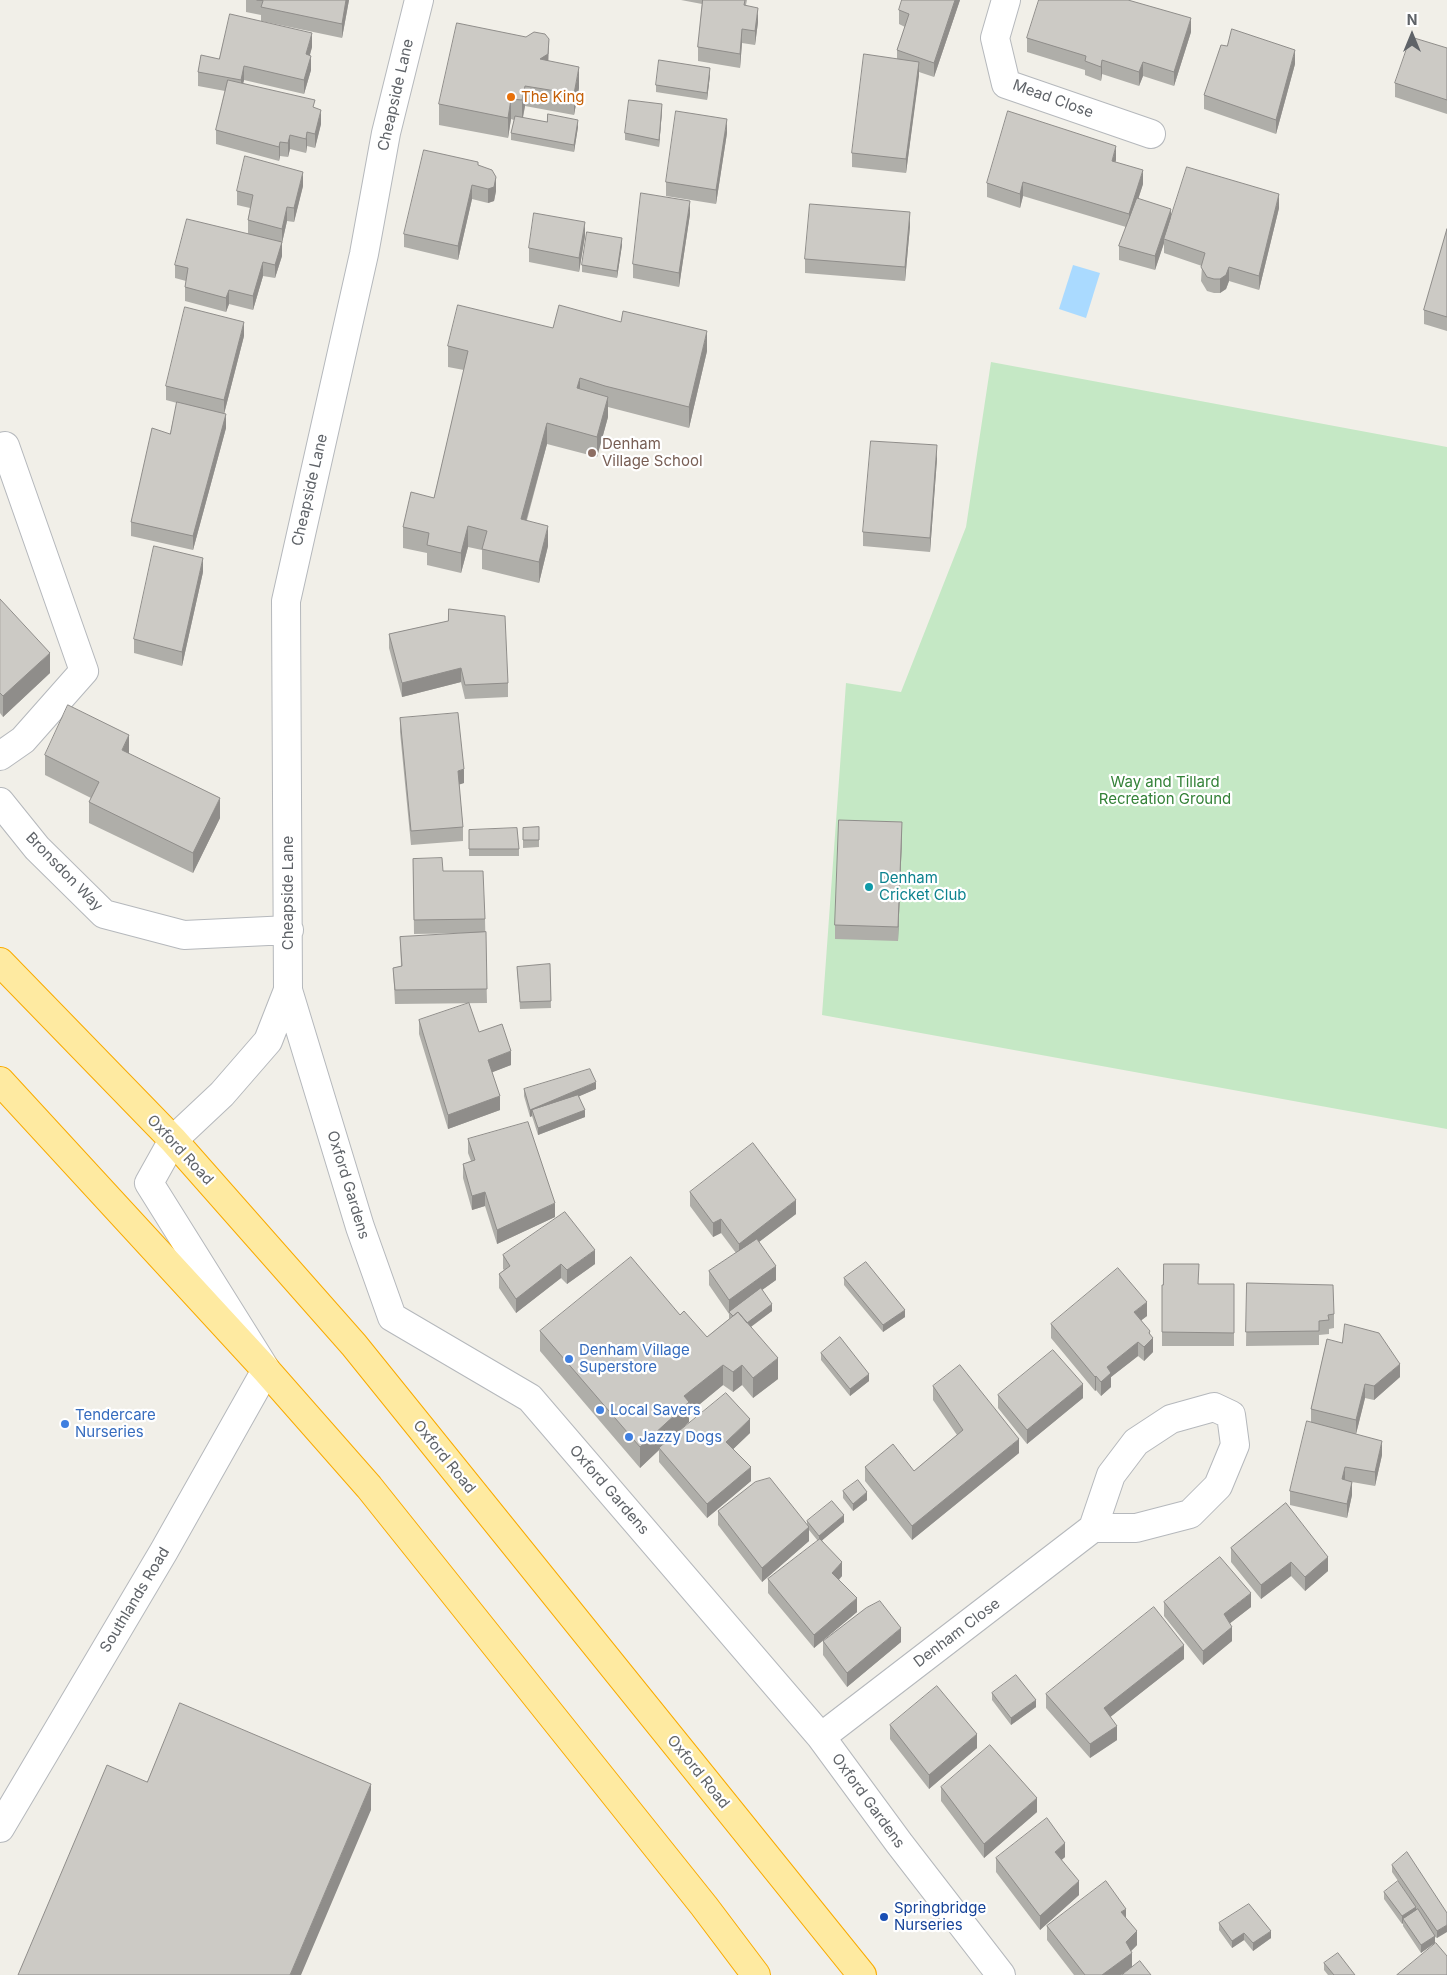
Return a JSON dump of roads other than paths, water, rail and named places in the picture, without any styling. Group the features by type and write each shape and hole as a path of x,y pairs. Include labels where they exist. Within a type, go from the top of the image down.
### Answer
{"highway":[{"name":"Oxford Road","path":"0,962 173,1140 354,1345 862,1975"},
{"path":"0,1081 266,1370 369,1487 704,1906 756,1975"}],"street":[{"name":"Cheapside Lane","path":"288,990 286,601 364,254 386,133 419,0"},
{"name":"Mead Close","path":"1006,0 995,38 1006,84 1151,134"},
{"path":"0,756 23,740 84,671 5,446"},
{"name":"Bronsdon Way","path":"0,802 37,848 104,914 184,935 289,930"},
{"path":"266,1370 149,1183 173,1140 222,1094 268,1041 288,990"},
{"name":"Oxford Gardens","path":"288,990 360,1227 392,1317 530,1398 821,1737 899,1843 1001,1975"},
{"name":"Southlands Road","path":"0,1828 164,1551 266,1370"},
{"path":"1214,1407 1231,1414 1235,1445 1225,1470 1218,1486 1190,1514 1136,1528 1093,1528 1111,1474 1136,1442 1172,1419 1214,1407"},
{"name":"Denham Close","path":"821,1737 1093,1528"}],"water":[{"path":"1073,265 1100,273 1086,318 1059,309"}],"place":[{"name":"The King","path":"511,97"},
{"name":"Denham Village School","path":"592,453"},
{"name":"Denham Cricket Club","path":"869,887"},
{"name":"Denham Village Superstore","path":"569,1359"},
{"name":"Local Savers","path":"600,1410"},
{"name":"Tendercare Nurseries","path":"65,1424"},
{"name":"Jazzy Dogs","path":"629,1437"},
{"name":"Springbridge Nurseries","path":"884,1917"}],"park label":[{"name":"Way and Tillard Recreation Ground","path":"1165,790"}]}
